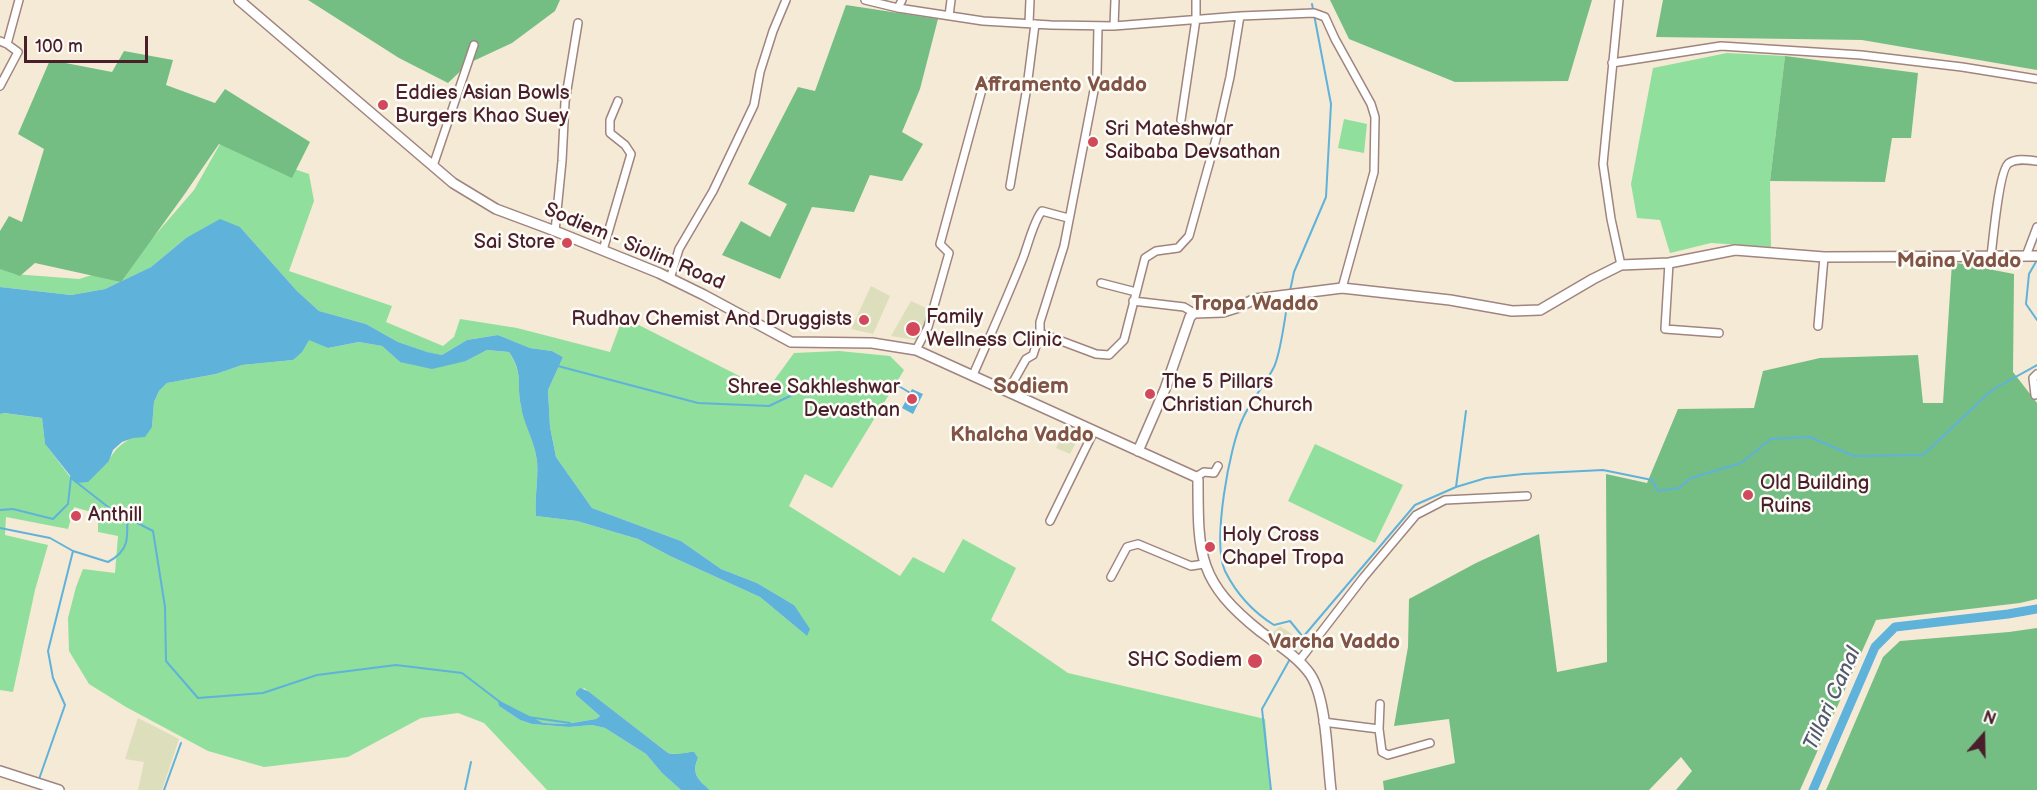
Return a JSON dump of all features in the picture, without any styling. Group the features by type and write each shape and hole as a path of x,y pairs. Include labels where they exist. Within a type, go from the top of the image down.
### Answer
{"main road":[{"name":"Sodiem - Siolim Road","path":"239,0 453,183 496,209 603,250 670,279 791,342 872,343 916,350 1196,477"},
{"path":"1138,451 1165,389 1190,317 1194,314 1223,312 1255,299 1342,288 1450,300 1512,311 1540,310 1621,265 1669,262 1735,250 1824,257 2033,256"},
{"path":"1196,477 1198,480 1200,546 1204,564 1212,582 1253,626 1294,658 1310,674 1321,696 1331,790"},
{"path":"0,771 60,790"}],"street":[{"path":"0,86 18,52 3,42 19,0"},
{"path":"670,279 679,249 713,190 754,105 760,72 786,0"},
{"path":"865,0 898,8 983,21 1098,27 1240,16 1314,13 1325,17 1376,117 1374,172 1342,288"},
{"path":"898,8 902,0"},
{"path":"949,16 951,0"},
{"path":"1010,186 1027,87 1032,23 1030,0"},
{"path":"1114,26 1115,0"},
{"path":"1181,120 1196,19 1196,0"},
{"path":"1619,0 1603,164 1621,265"},
{"path":"1040,333 1096,354 1109,355 1124,340 1145,258 1156,251 1178,248 1189,236 1216,139 1230,77 1240,16"},
{"path":"555,231 565,102 578,23"},
{"path":"1008,391 1026,360 1033,355 1040,333 1040,322 1064,246 1097,75 1098,27"},
{"path":"433,166 474,45"},
{"path":"1612,63 1721,46 1861,55 2037,79"},
{"path":"916,350 928,327 949,253 940,244 984,82"},
{"path":"603,250 631,154 625,145 610,134 610,120 618,101"},
{"path":"1991,256 2004,167 2009,162 2019,160 2037,161"},
{"path":"972,375 1004,305 1033,233 1037,217 1042,211 1068,218"},
{"path":"2033,256 2037,227"},
{"path":"1818,326 1824,257"},
{"path":"1669,262 1665,329 1719,333"},
{"path":"1101,283 1136,292"},
{"path":"1134,301 1184,307 1194,314"},
{"path":"2035,395 2033,378 2037,374"},
{"path":"1050,521 1094,431"},
{"path":"1196,477 1204,472 1214,472 1218,466"},
{"path":"1294,658 1416,515 1445,500 1527,496"},
{"path":"1112,577 1127,546 1138,544 1191,566 1204,564"},
{"path":"1380,704 1379,729 1382,752 1388,755 1430,743"},
{"path":"1323,723 1379,729"}],"shaded area":[{"path":"871,286 890,296 873,334 851,329"},
{"path":"911,301 931,310 916,340 891,336"},
{"path":"1070,424 1083,429 1070,454 1056,448"},
{"path":"1280,626 1302,641 1293,655 1270,635"},
{"path":"138,718 179,739 162,790 138,790 144,762 125,759"}],"green space":[{"path":"308,0 560,0 555,11 512,43 469,63 448,83 399,58"},
{"path":"1330,0 1592,0 1568,81 1455,82 1349,39"},
{"path":"1663,0 2037,0 2037,70 1862,40 1656,37"},
{"path":"846,5 938,19 920,89 902,132 923,144 902,181 870,175 854,212 812,207 780,279 722,255 741,221 770,237 787,204 748,184 798,87 815,91"},
{"path":"124,51 173,60 166,85 215,103 225,89 310,142 292,178 219,144 121,282 35,263 20,276 0,269 0,231 9,216 22,222 44,149 18,134 50,60 112,72"},
{"path":"1727,53 1785,56 1770,181 1771,247 1711,243 1670,253 1660,220 1637,218 1631,184 1653,68"},
{"path":"1785,56 1918,73 1911,138 1892,138 1885,182 1770,181"},
{"path":"1344,119 1367,124 1364,153 1338,148"},
{"path":"220,144 309,174 314,201 289,271 392,306 386,322 443,346 454,337 460,319 517,328 610,352 623,317 767,390 794,353 839,351 890,356 904,370 832,488 805,474 789,506 900,576 913,557 944,573 963,539 1016,568 991,620 1068,673 1265,719 1271,790 710,790 697,776 695,768 698,758 688,752 683,755 668,753 584,688 576,695 600,716 596,719 566,724 543,723 499,706 520,720 532,724 569,727 592,725 605,728 646,754 681,790 547,790 484,723 458,713 421,718 348,757 264,767 208,751 126,707 89,684 69,651 68,618 83,569 115,573 118,536 98,532 98,514 74,507 68,529 6,517 5,535 48,545 35,590 13,692 0,690 0,414 42,418 45,444 71,478 109,461 112,454 122,445 152,427 154,402 159,391 167,383 216,374 242,365 293,360 309,339 328,348 359,342 382,346 400,362 466,361 487,350 509,352 516,367 521,406 536,455 536,516 577,521 638,539 760,597 807,636 794,605 757,583 721,569 681,541 592,508 556,457 550,427 548,390 563,357 552,351 530,348 498,335 467,340 442,355 398,342 366,324 319,311 297,291 240,227 186,238 151,267 105,289 71,295 0,287 0,268 14,274 79,279 131,263 194,190"},
{"path":"1952,262 2014,274 2013,372 2037,403 2037,599 1876,620 1800,790 1676,790 1692,771 1681,757 1649,790 1384,790 1383,781 1455,763 1449,719 1394,726 1408,647 1409,599 1476,563 1539,534 1557,672 1607,662 1606,474 1647,483 1678,409 1754,408 1763,371 1820,358 1918,355 1923,403 1943,403"},
{"path":"1315,444 1403,485 1375,543 1288,501"},
{"path":"2037,628 2037,790 1826,790 1883,657 1900,641"}],"water":[{"path":"220,219 240,227 297,291 319,311 366,324 398,342 442,355 467,340 498,335 530,348 552,351 563,357 548,390 550,427 556,457 592,508 681,541 721,569 757,583 794,605 810,629 807,636 760,597 638,539 577,521 536,516 536,455 522,412 518,373 509,352 487,350 466,361 432,369 400,362 382,346 359,342 328,348 309,340 302,352 293,360 242,365 216,374 167,383 159,391 154,402 152,427 145,437 122,442 113,450 109,461 88,482 76,483 45,444 42,418 0,414 0,287 71,295 105,289 151,267 186,238"},
{"path":"912,389 923,394 913,414 902,408"},
{"path":"580,688 588,691 668,753 694,752 698,758 695,768 697,776 710,790 681,790 646,754 605,728 592,725 569,727 532,724 520,720 499,706 498,700 543,723 566,724 596,719 600,716 576,695"}],"waterway":[{"path":"1290,291 1294,272 1326,197 1331,104 1312,4"},
{"path":"2037,260 2029,274 2026,304 2037,320"},
{"path":"1288,299 1274,367 1243,418 1232,450 1224,495 1220,539 1221,558 1234,587 1259,614 1274,625 1290,621 1303,637"},
{"path":"1293,654 1303,637 1415,505 1456,487 1486,478 1603,470 1652,480 1658,491 1679,488 1691,478 1741,463 1771,439 1810,437 1854,456 1923,455 1992,390 2037,365"},
{"path":"558,366 698,403 769,406 809,387 874,382 897,385 912,394"},
{"path":"1456,487 1466,411"},
{"path":"0,510 13,509 53,519 68,504 71,477"},
{"path":"71,478 112,510 153,531 165,607 166,661 198,698 263,693 317,675 396,665 462,673 500,702"},
{"path":"73,551 108,562 115,558 126,543 127,517"},
{"path":"0,528 50,538 73,551 48,651 53,678 65,705 38,782"},
{"name":"Tillari Canal","path":"1813,790 1875,647 1895,627 2037,609"},
{"path":"1271,790 1262,709 1290,659"},
{"path":"528,717 570,723"},
{"path":"164,790 181,743"},
{"path":"465,790 471,762"}],"place":[{"name":"Eddies Asian Bowls Burgers Khao Suey","path":"383,105"},
{"name":"Sri Mateshwar Saibaba Devsathan","path":"1093,142"},
{"name":"Sai Store","path":"567,243"},
{"name":"Rudhav Chemist And Druggists","path":"864,320"},
{"name":"Family Wellness Clinic","path":"913,329"},
{"name":"The 5 Pillars Christian Church","path":"1150,394"},
{"name":"Shree Sakhleshwar Devasthan","path":"912,399"},
{"name":"Old Building Ruins","path":"1748,495"},
{"name":"Anthill","path":"76,516"},
{"name":"Holy Cross Chapel Tropa","path":"1210,547"},
{"name":"SHC Sodiem","path":"1255,661"}],"district":[{"name":"Afframento Vaddo","path":"1061,86"},
{"name":"Maina Vaddo","path":"1959,262"},
{"name":"Tropa Waddo","path":"1255,305"},
{"name":"Sodiem","path":"1031,387"},
{"name":"Khalcha Vaddo","path":"1022,436"},
{"name":"Varcha Vaddo","path":"1334,643"}]}
